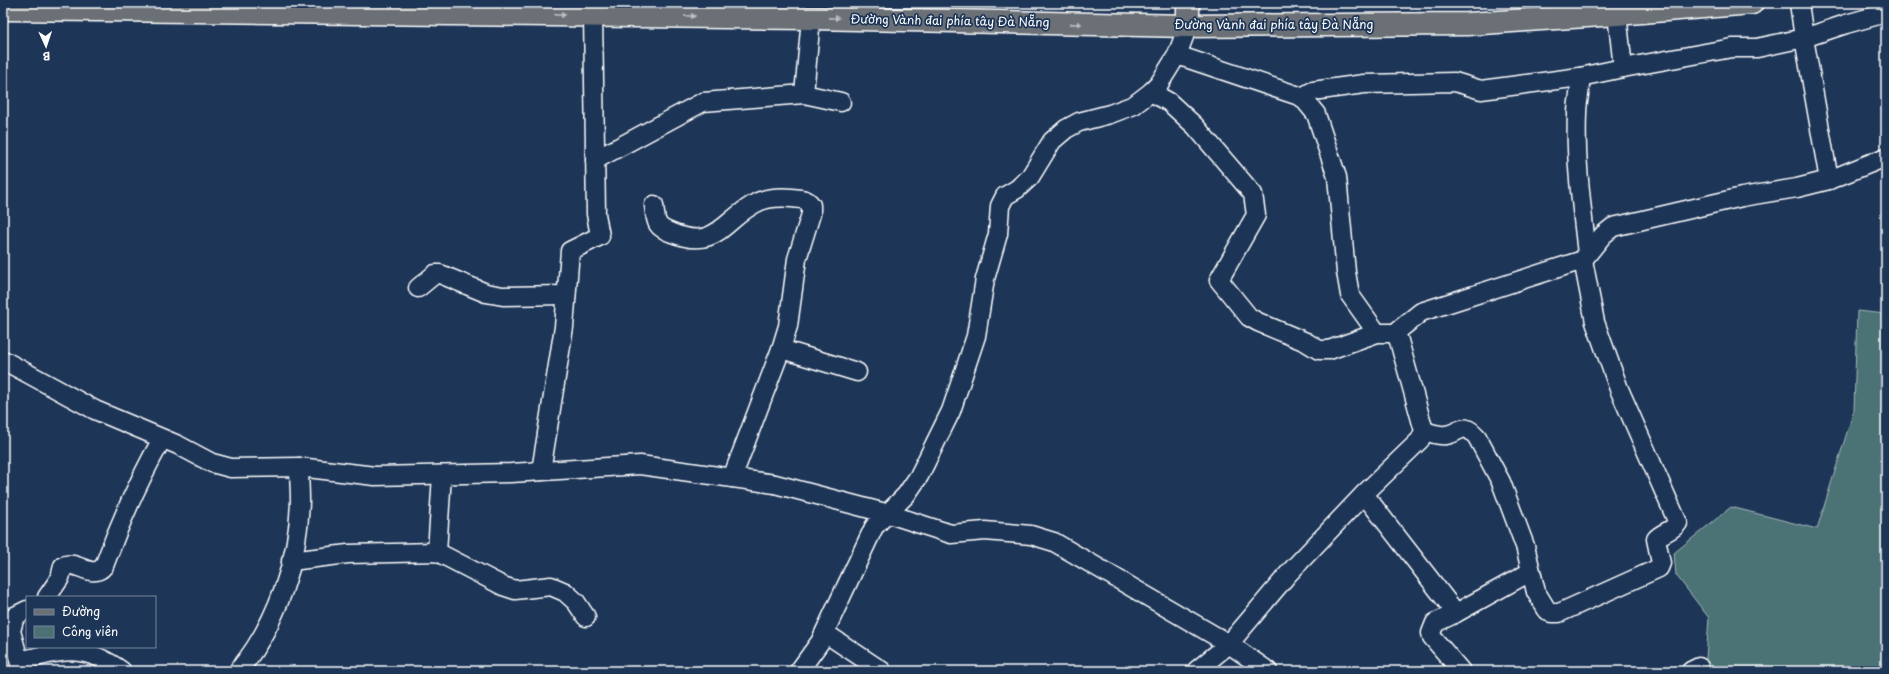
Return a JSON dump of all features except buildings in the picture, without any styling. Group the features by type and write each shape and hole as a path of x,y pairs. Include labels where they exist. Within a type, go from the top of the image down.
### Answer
{"main road":[{"path":"1188,3 1188,26"},
{"name":"Đường Vành đai phía tây Đà Nẵng","path":"3,9 811,18 1188,26 1468,24 1752,3"}],"street":[{"path":"1800,3 1804,38 1829,180"},
{"path":"1617,14 1623,68"},
{"path":"1302,97 1313,91 1364,84 1455,82 1481,90 1580,77 1732,48 1757,48 1804,38 1846,24 1886,14"},
{"path":"541,471 564,327 570,251 600,236 596,214 593,15"},
{"path":"804,94 811,18"},
{"path":"799,671 820,642 874,527 889,514 906,495 919,476 951,411 976,336 985,280 998,234 1000,206 1005,196 1017,189 1030,176 1052,141 1066,129 1079,122 1110,114 1134,105 1151,92 1159,84 1177,56 1188,26"},
{"path":"1177,56 1302,97 1316,114 1337,177 1346,272 1350,295 1386,333 1399,341 1424,430 1420,440 1412,449 1364,494 1289,573 1229,644 1196,671"},
{"path":"1424,430 1439,436 1449,435 1460,428 1466,428 1472,431 1477,437 1501,482 1525,546 1536,592 1547,610 1559,613 1659,568 1661,563 1656,539 1664,532 1676,527 1678,523 1619,390 1595,322 1585,257 1577,150 1576,112 1581,89 1580,77"},
{"path":"1151,92 1169,102 1195,126 1253,194 1256,215 1219,280 1249,316 1258,322 1306,342 1319,350 1329,350 1386,333 1421,312 1585,257 1613,227 1742,197 1796,188 1829,180 1886,157"},
{"path":"595,160 703,102 804,94 841,102"},
{"path":"654,205 656,222 662,229 691,238 711,236 721,231 756,202 779,197 803,199 808,201 811,205 811,214 796,259 788,326 781,350 732,478"},
{"path":"418,288 435,274 440,274 486,293 510,296 566,295"},
{"path":"781,350 857,372"},
{"path":"3,360 95,410 162,439 212,463 231,468 299,467 375,476 541,471 640,465 774,484 889,514 951,534 985,531 1031,535 1054,542 1229,644 1268,671"},
{"path":"47,596 60,578 64,566 72,564 85,570 95,572 100,571 104,566 140,479 162,439"},
{"path":"238,671 261,637 278,604 291,561 297,533 300,501 299,467"},
{"path":"437,552 442,475"},
{"path":"1364,494 1456,613"},
{"path":"291,561 348,554 437,552 503,586 515,590 551,586 565,592 576,602 586,616"},
{"path":"1461,671 1432,637 1431,633 1435,623 1530,572"},
{"path":"26,611 16,616 12,626 12,639 21,666 61,651 78,651 94,654 110,662 122,671"},
{"path":"824,633 882,671"}],"green space":[{"path":"1857,311 1886,314 1886,671 1705,671 1709,618 1676,575 1674,553 1731,507 1817,529 1854,410"}],"waterway":[{"path":"3,619 5,628"}]}
